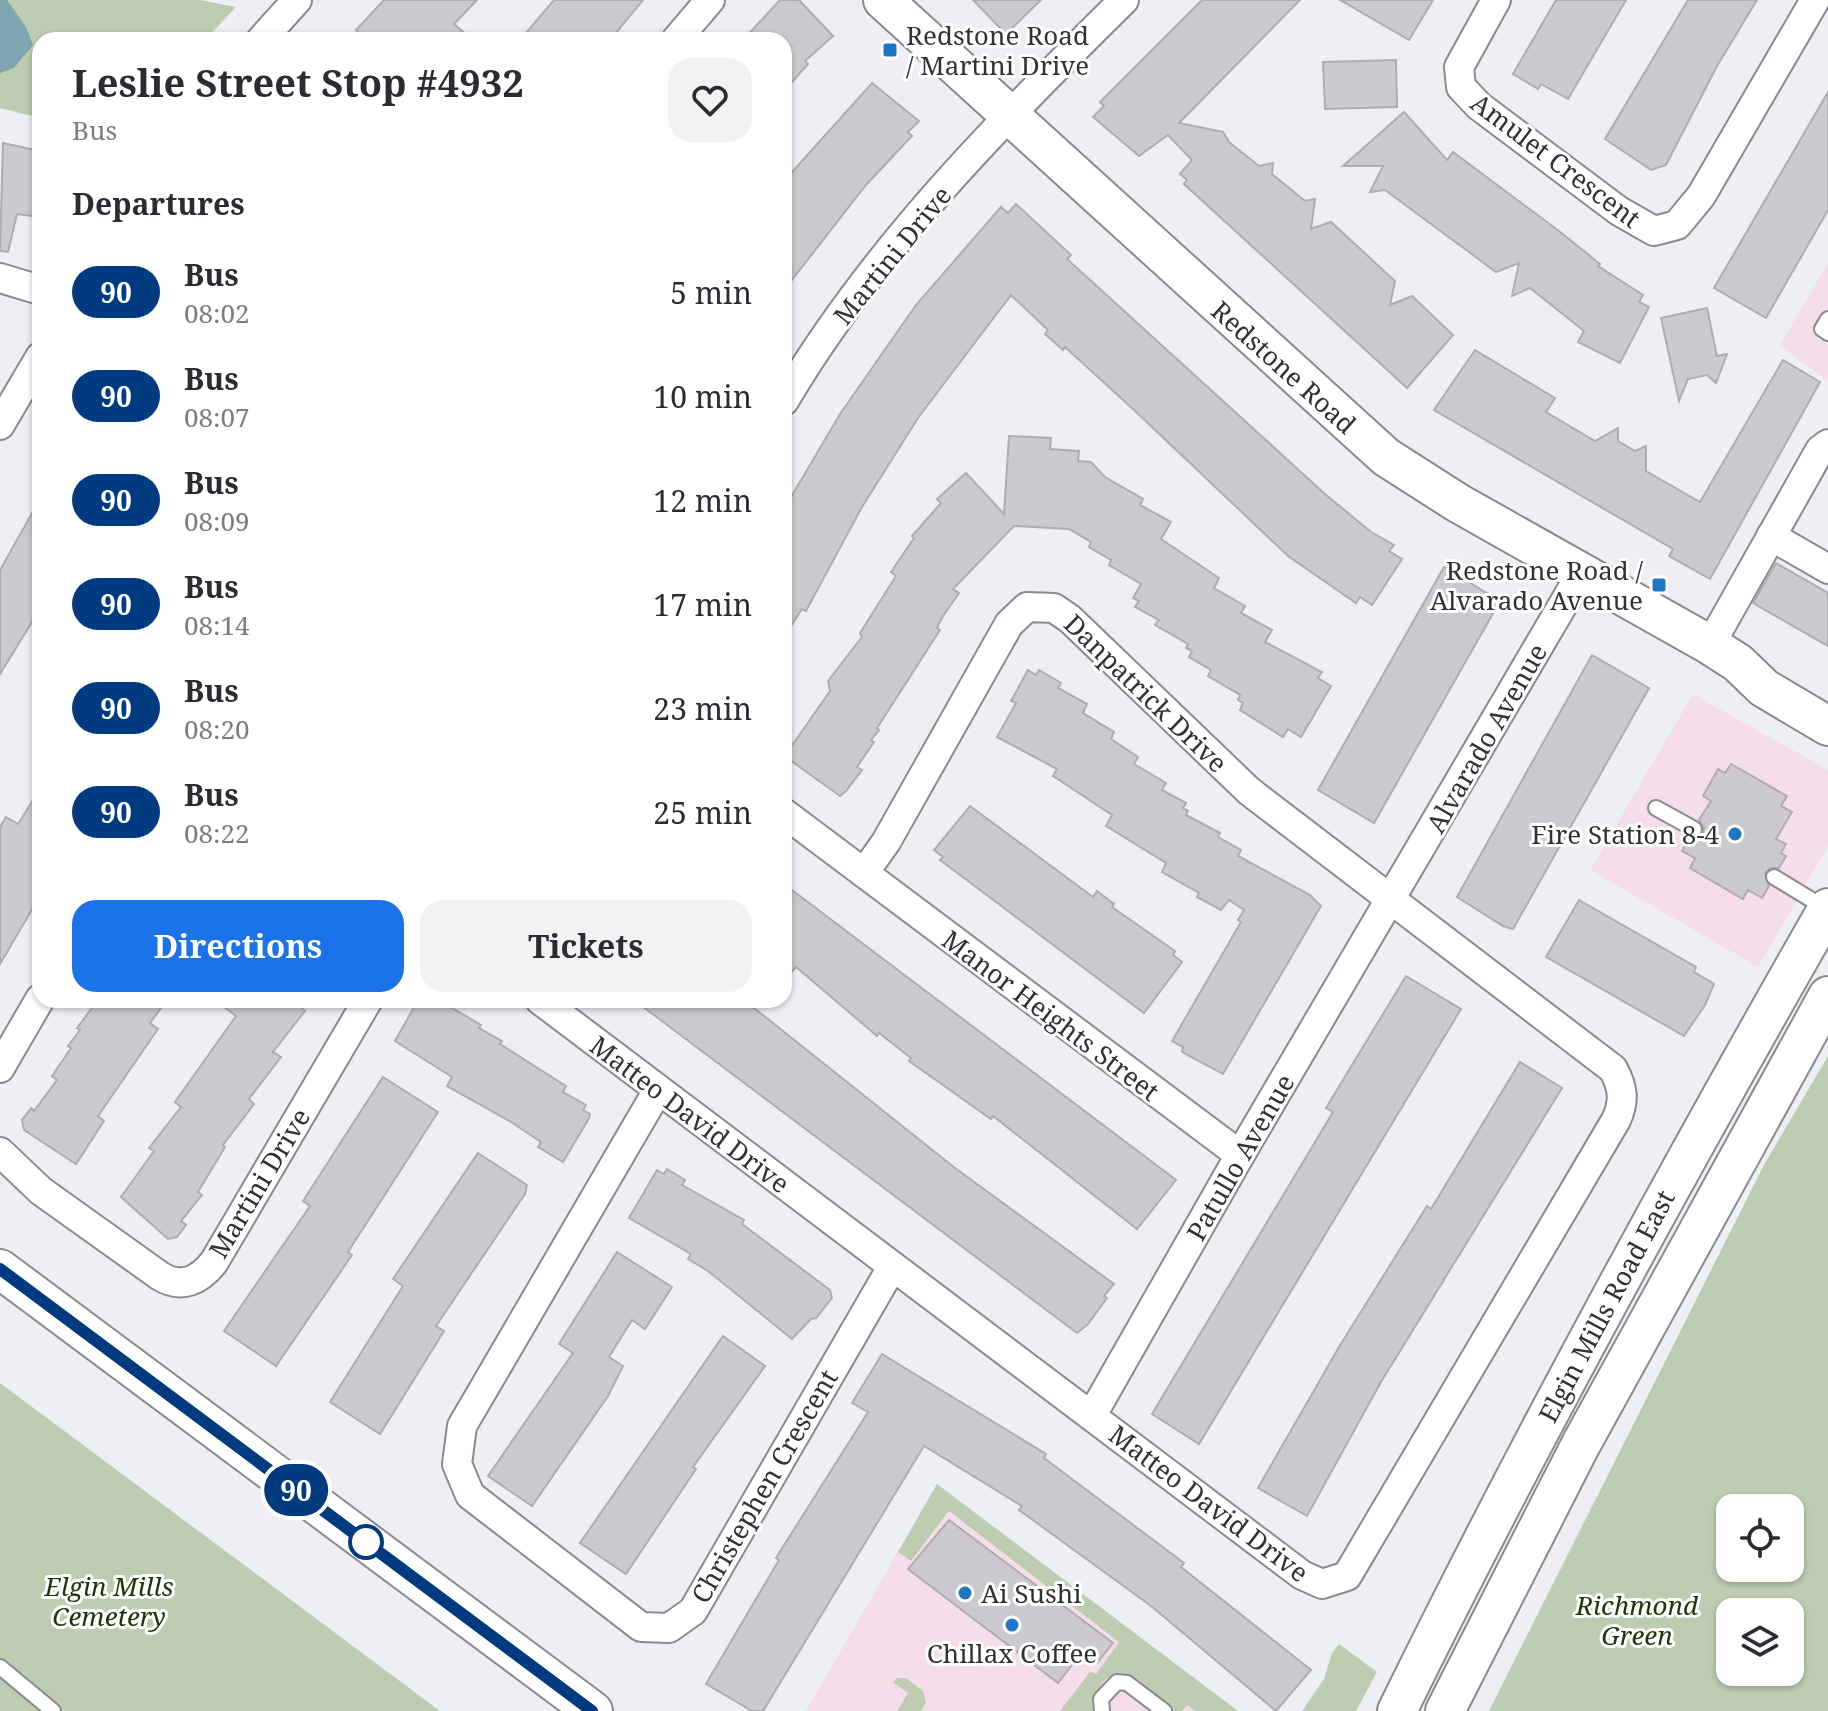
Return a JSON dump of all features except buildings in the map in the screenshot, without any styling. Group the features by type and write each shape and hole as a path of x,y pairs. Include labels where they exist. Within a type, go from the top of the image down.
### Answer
{"main road":[{"name":"Redstone Road","path":"883,0 1386,457 1581,574 1724,654 1764,688 1828,726"},
{"name":"Redstone Road","path":"1724,654 1775,667 1828,698"},
{"name":"Elgin Mills Road East","path":"1397,1711 1540,1428 1658,1208 1828,909"},
{"name":"Elgin Mills Road East","path":"1445,1711 1580,1446 1828,996"},
{"path":"0,1269 593,1711"}],"street":[{"path":"683,32 710,0"},
{"name":"Martini Drive","path":"792,389 874,269 1009,116 1124,0"},
{"name":"Amulet Crescent","path":"1496,0 1463,56 1457,78 1461,87 1479,106 1619,211 1654,231 1677,225 1701,196 1815,0"},
{"path":"0,278 32,288"},
{"path":"0,425 32,371"},
{"path":"1724,654 1771,536 1820,450 1828,444"},
{"path":"1771,536 1828,569"},
{"name":"Alvarado Avenue","path":"1391,902 1581,574"},
{"name":"Danpatrick Drive","path":"864,873 886,842 1009,624 1027,607 1046,606 1070,619 1249,791 1391,902"},
{"name":"Manor Heights Street","path":"792,819 1240,1155"},
{"name":"Patullo Avenue","path":"1092,1415 1240,1155 1391,902"},
{"name":"Matteo David Drive","path":"550,1008 1312,1581 1334,1583 1347,1576 1623,1104 1622,1089 1613,1069 1391,902"},
{"path":"0,1068 35,1008"},
{"name":"Martini Drive","path":"0,1152 41,1191 160,1276 174,1283 190,1282 214,1262 363,1008"},
{"name":"Christephen Crescent","path":"658,1090 462,1426 457,1464 470,1495 641,1627 669,1628 693,1611 892,1267"}],"lane":[{"path":"1828,319 1822,329 1828,333"},
{"path":"1656,808 1694,829"},
{"path":"1774,877 1828,909"},
{"path":"0,1667 53,1711"},
{"path":"1102,1711 1101,1699 1117,1682 1127,1683 1164,1711"}],"shaded area":[{"path":"1828,263 1828,381 1780,345"},
{"path":"1693,694 1828,770 1828,846 1758,967 1590,870"},
{"path":"937,1484 1238,1711 806,1711"}],"green space":[{"path":"0,0 200,0 236,7 213,32 32,32 32,116 0,108"},
{"name":"Richmond Green","path":"1828,1056 1828,1711 1489,1711 1765,1163"},
{"name":"Elgin Mills Cemetery","path":"0,1383 440,1711 0,1711"},
{"path":"937,1484 1238,1711 1195,1711 1187,1705 1182,1711 1174,1711 1141,1682 1123,1674 1113,1675 1101,1684 1094,1699 1094,1711 1060,1711 1090,1672 1096,1674 1119,1642 949,1511 911,1561 898,1552"},
{"path":"1339,1644 1377,1672 1356,1711 1302,1711 1324,1679 1332,1653"},
{"path":"897,1678 906,1678 923,1691 926,1702 921,1711 897,1711 908,1693 893,1682"}],"water":[{"path":"0,0 7,0 26,27 32,46 14,68 0,73"}],"bus line":[{"name":"90","path":"0,1269 592,1711"}],"place":[{"name":"Redstone Road / Martini Drive","path":"890,50"},
{"name":"Redstone Road / Alvarado Avenue","path":"1659,585"},
{"name":"Fire Station 8-4","path":"1735,834"},
{"name":"Ai Sushi","path":"965,1593"},
{"name":"Chillax Coffee","path":"1012,1625"}]}
